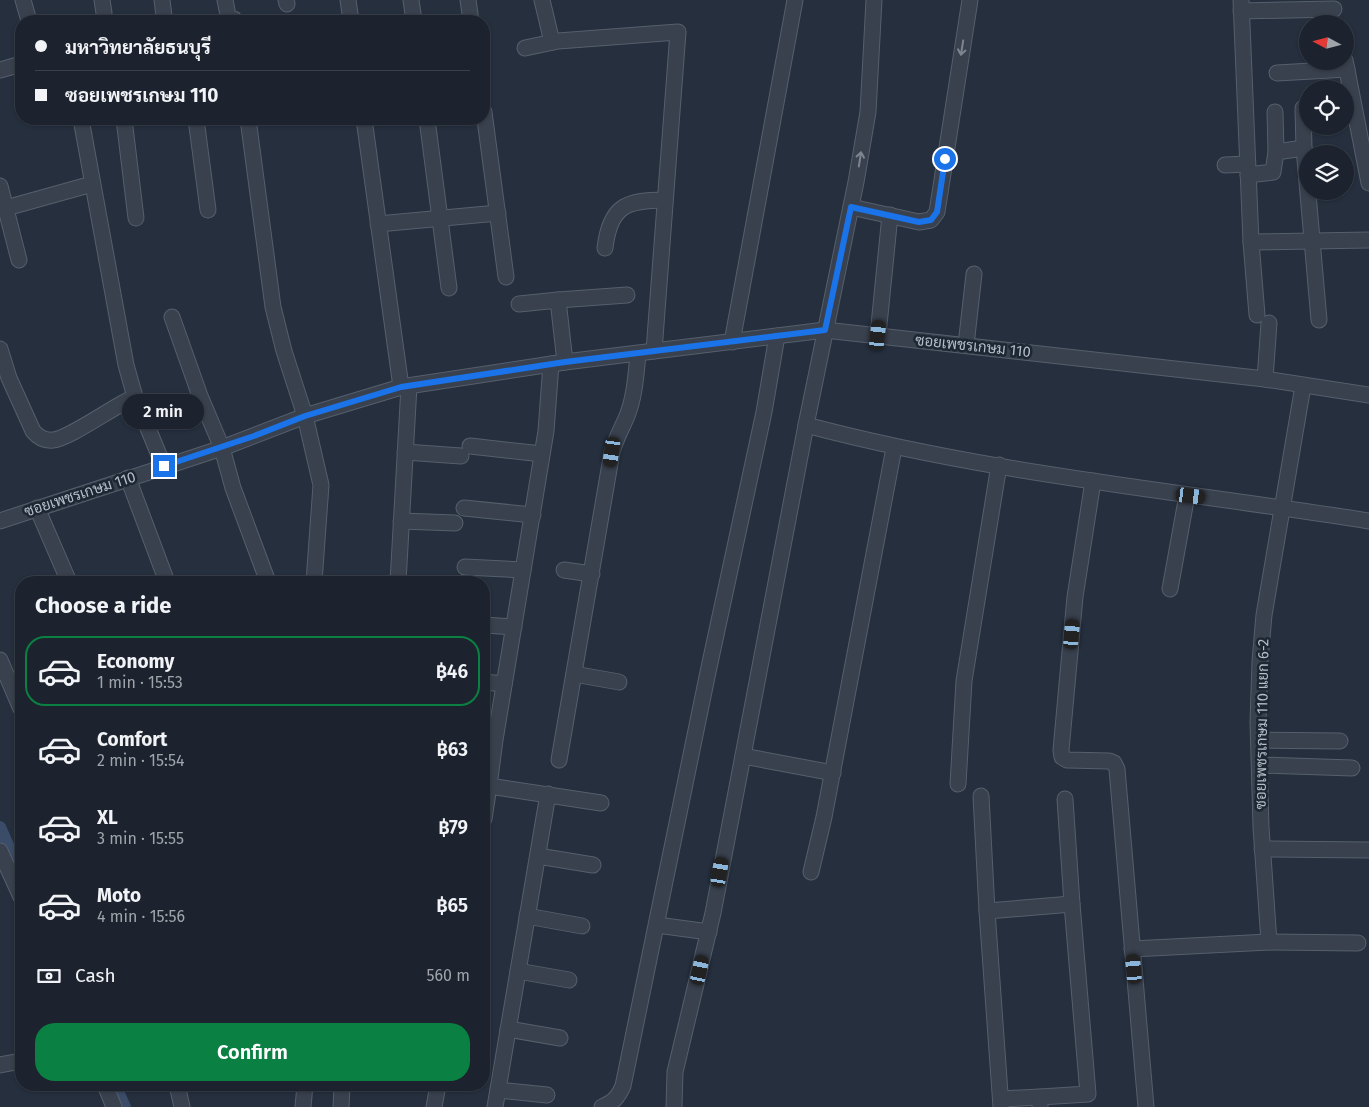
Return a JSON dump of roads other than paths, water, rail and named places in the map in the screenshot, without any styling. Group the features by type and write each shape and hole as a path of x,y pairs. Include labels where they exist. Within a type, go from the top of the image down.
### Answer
{"street":[{"path":"24,0 28,15"},
{"path":"162,0 164,15"},
{"path":"348,0 350,15"},
{"path":"411,0 413,15"},
{"path":"468,0 470,15"},
{"path":"542,0 552,42"},
{"path":"732,342 795,0"},
{"path":"674,1107 675,1072 709,932 806,426 851,207 868,112 874,0"},
{"path":"851,207 919,222 931,220 937,212 970,0"},
{"path":"1265,379 1263,319 1251,242 1241,6 1335,11"},
{"path":"525,48 552,42 646,33 678,32 654,351"},
{"path":"0,70 15,66"},
{"path":"1277,73 1303,70"},
{"path":"1347,70 1369,183"},
{"path":"1225,165 1247,170 1273,172 1276,152 1275,112"},
{"path":"82,125 116,319 136,397 164,466"},
{"path":"125,125 136,218"},
{"path":"197,125 208,210"},
{"path":"249,125 273,307 284,351 305,416 321,485 314,576"},
{"path":"365,125 378,224 405,386 405,452 398,576"},
{"path":"428,125 449,288"},
{"path":"486,125 506,277"},
{"path":"1276,152 1299,149"},
{"path":"6,208 92,184"},
{"path":"0,186 19,260"},
{"path":"605,248 607,231 613,218 622,206 634,201 665,200"},
{"path":"1308,200 1319,320"},
{"path":"378,224 498,212"},
{"path":"878,335 890,215"},
{"path":"1251,242 1311,243 1369,240"},
{"path":"966,345 974,274"},
{"path":"519,304 627,295"},
{"path":"490,735 504,684 558,363 558,300"},
{"path":"172,317 200,396 222,448 233,488 266,576"},
{"name":"ซอยเพชรเกษม 110","path":"0,521 222,448 305,416 405,386 558,363 825,330 1265,379 1369,395"},
{"path":"602,1107 611,1104 618,1098 623,1086 712,653 764,412 777,336"},
{"path":"0,348 4,371 33,431 37,436 45,440 61,438 136,397"},
{"path":"559,760 612,452 617,434 627,416 634,394 638,354"},
{"name":"ซอยเพชรเกษม 110 แยก 6-2","path":"1269,942 1262,849 1259,740 1260,661 1264,615 1303,386"},
{"path":"806,426 894,448 1187,496 1369,521"},
{"path":"811,872 833,773 894,448"},
{"path":"405,452 465,451 542,454"},
{"path":"958,784 964,681 999,465"},
{"path":"128,478 165,576"},
{"path":"1094,481 1075,596 1061,750 1062,757 1067,760 1109,761 1114,763 1117,769 1146,1107"},
{"path":"1170,589 1187,496"},
{"path":"37,508 66,576"},
{"path":"464,508 533,515"},
{"path":"401,521 455,524"},
{"path":"465,567 523,570"},
{"path":"564,570 592,574"},
{"path":"490,625 514,627"},
{"path":"0,660 15,694"},
{"path":"574,674 619,682"},
{"path":"490,683 504,684"},
{"path":"1259,740 1340,741"},
{"path":"743,756 833,773"},
{"path":"1260,765 1352,768"},
{"path":"490,786 601,803"},
{"path":"495,1107 548,794"},
{"path":"981,796 1001,1103 1088,1101 1065,799"},
{"path":"1262,849 1369,850"},
{"path":"0,851 15,884"},
{"path":"538,856 592,865"},
{"path":"987,911 1072,904"},
{"path":"527,916 582,926"},
{"path":"657,925 709,932"},
{"path":"1132,949 1269,942 1358,943"},
{"path":"518,971 569,980"},
{"path":"508,1029 560,1038"},
{"path":"0,1065 15,1062"},
{"path":"498,1090 547,1095"},
{"path":"107,1091 114,1107"},
{"path":"178,1091 182,1107"},
{"path":"303,1107 304,1091"},
{"path":"342,1091 342,1107"},
{"path":"434,1107 437,1091"}],"waterway":[{"path":"0,827 15,861"},
{"path":"118,1091 125,1107"}]}
